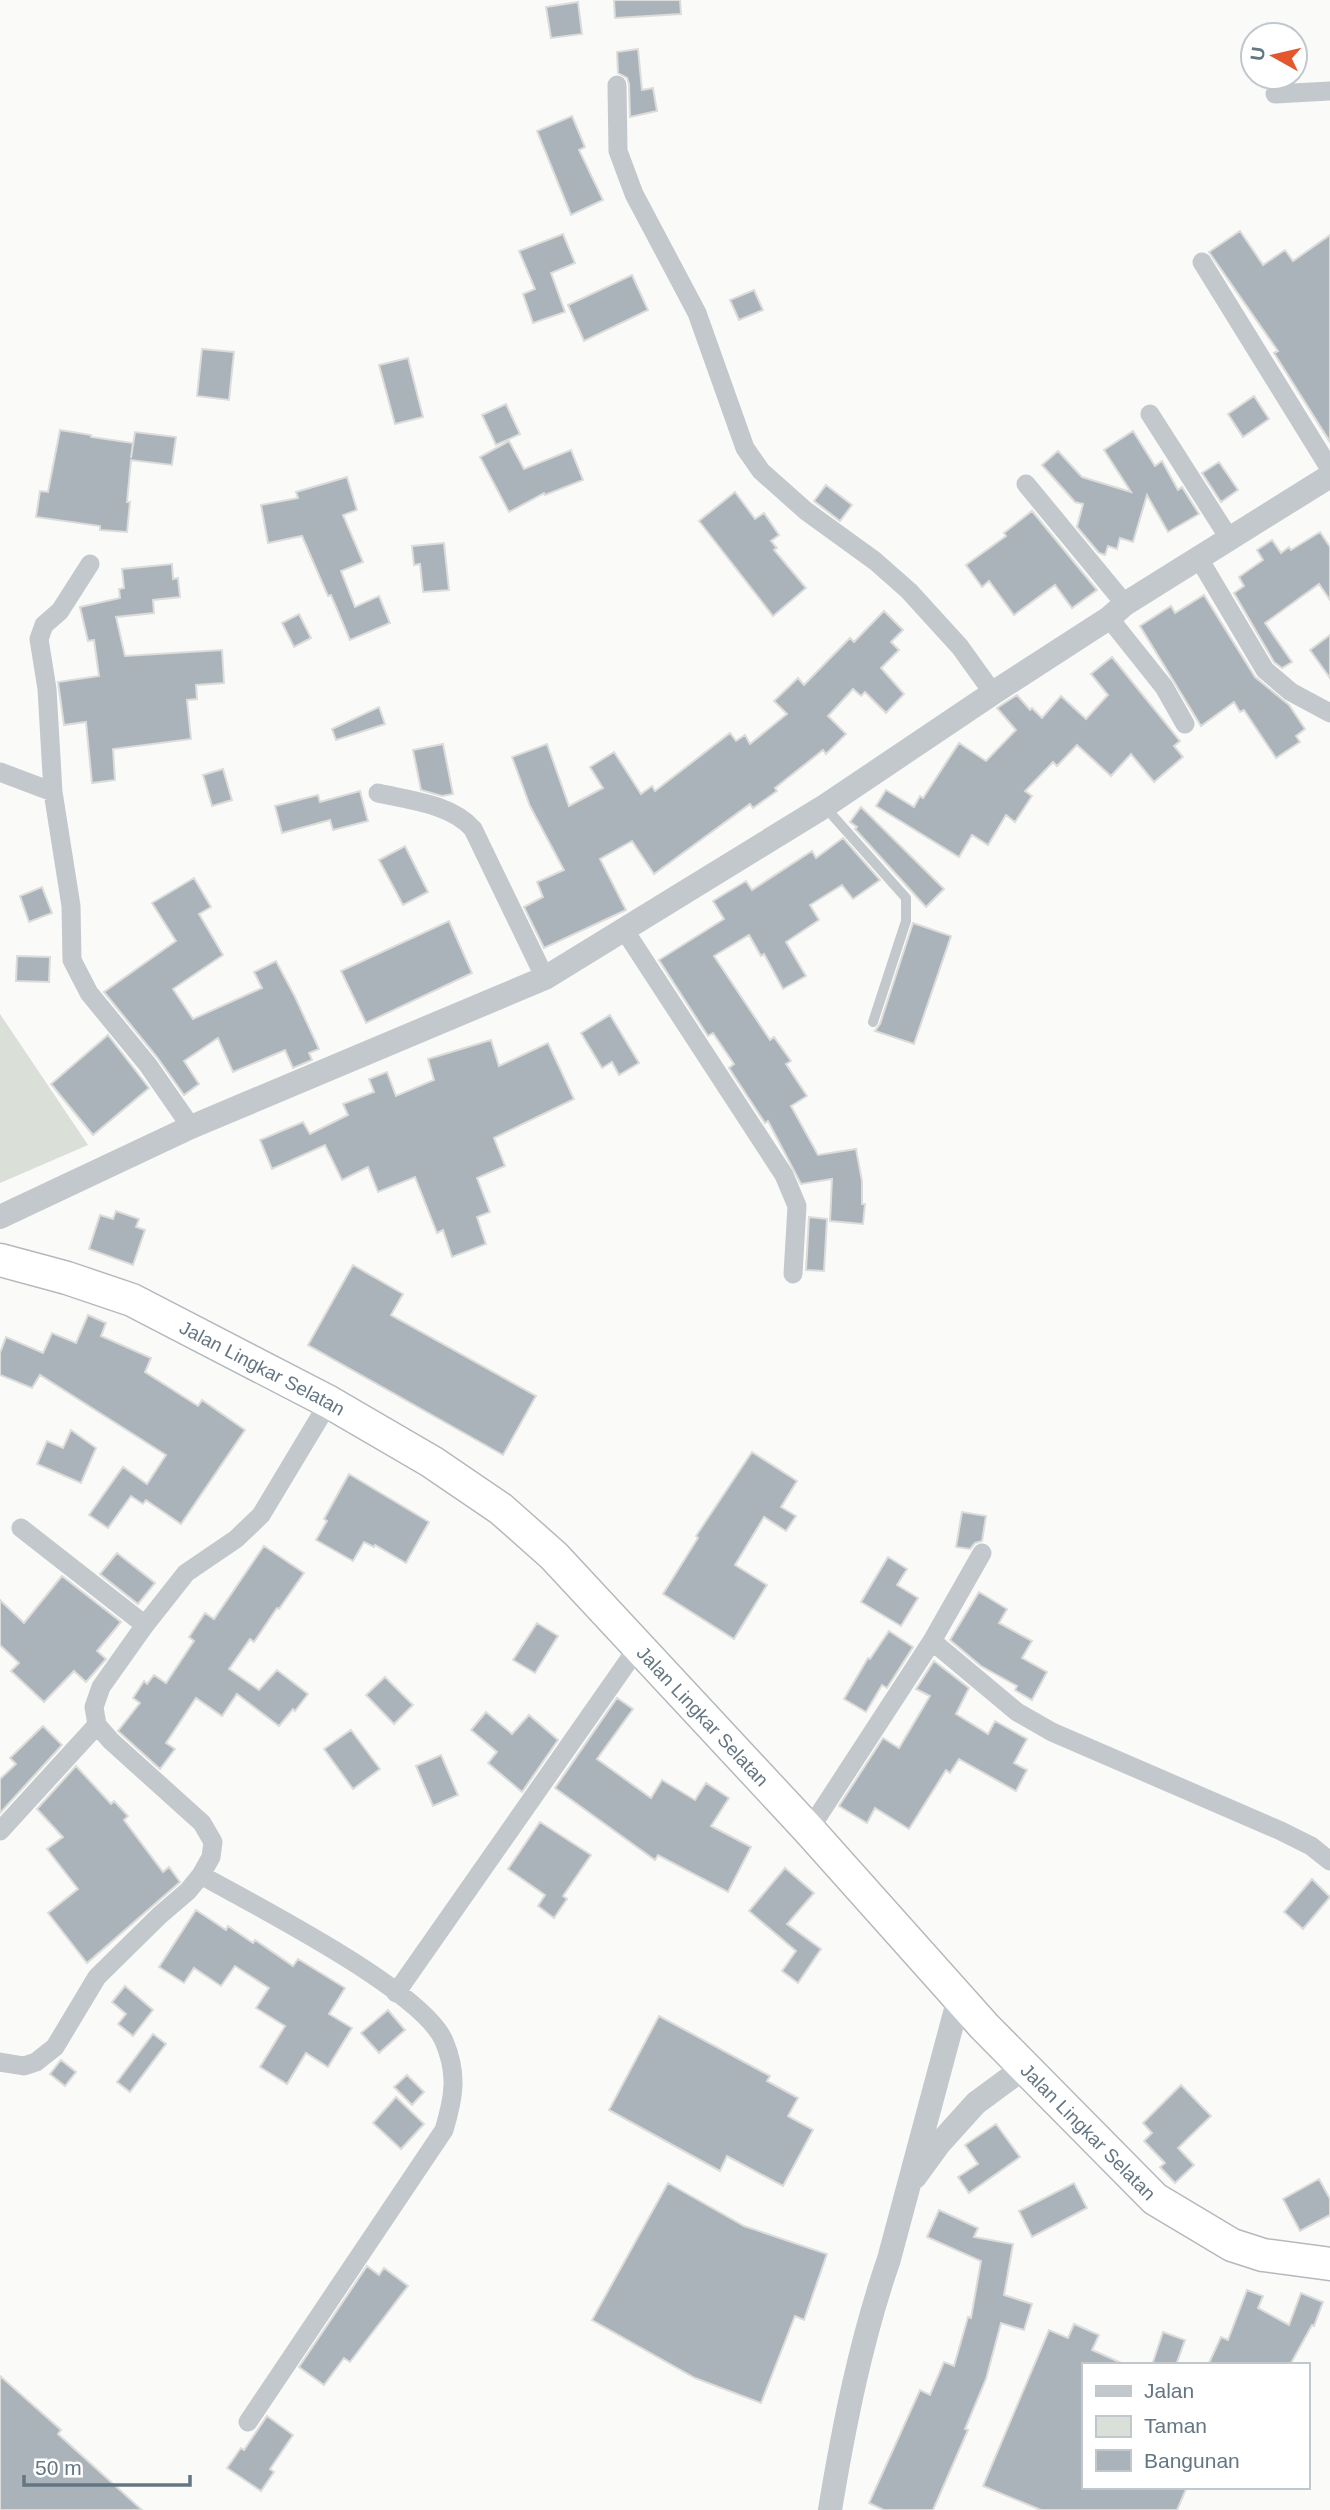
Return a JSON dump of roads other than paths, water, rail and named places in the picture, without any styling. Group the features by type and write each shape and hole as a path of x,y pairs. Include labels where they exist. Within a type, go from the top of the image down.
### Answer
{"highway":[{"name":"Jalan Lingkar Selatan","path":"0,1259 132,1300 329,1402 432,1462 500,1509 554,1556 809,1830 959,1998 1155,2199 1232,2245 1263,2255 1330,2264"}],"street":[{"path":"617,85 618,151 634,194 697,313 745,448 761,471 806,511 875,561 909,591 960,648 993,693"},
{"path":"1275,94 1330,91"},
{"path":"1202,262 1330,469"},
{"path":"1150,414 1229,538"},
{"path":"0,1217 191,1126 545,978 825,806 1117,611 1330,475"},
{"path":"1026,484 1117,611 1185,724"},
{"path":"1198,558 1265,670 1291,692 1330,713"},
{"path":"90,564 60,611 44,625 39,639 47,689 53,792 71,906 72,960 89,993 148,1065 191,1126"},
{"path":"0,772 53,792"},
{"path":"378,793 430,805 465,820 473,829 545,978"},
{"path":"625,931 783,1175 797,1206 793,1274"},
{"path":"0,2062 24,2066 36,2062 55,2047 97,1977 188,1891 211,1857 213,1842 202,1823 97,1726 94,1707 101,1688 186,1573 236,1539 261,1515 329,1402"},
{"path":"21,1528 145,1625"},
{"path":"809,1830 932,1641 982,1553"},
{"path":"932,1641 1008,1705 1052,1732 1281,1831 1311,1846 1330,1861"},
{"path":"396,1993 638,1647"},
{"path":"0,1831 97,1726"},
{"path":"201,1875 320,1942 396,1993 423,2015 443,2039 453,2068 454,2098 444,2130 248,2423"},
{"path":"830,2510 845,2421 959,1998"},
{"path":"906,2189 939,2144 976,2103 1026,2067"}],"lane":[{"path":"825,806 906,898 906,921 873,1022"}]}
